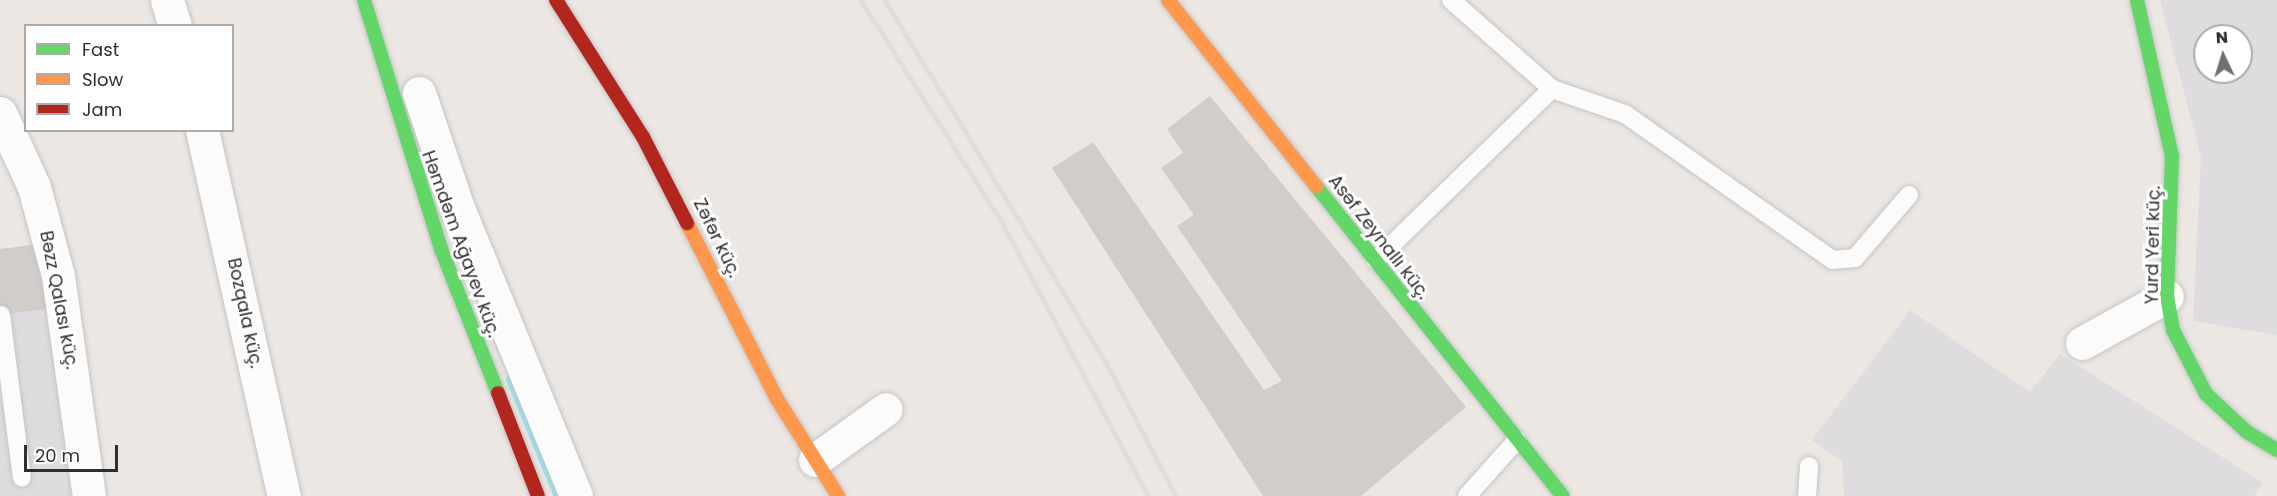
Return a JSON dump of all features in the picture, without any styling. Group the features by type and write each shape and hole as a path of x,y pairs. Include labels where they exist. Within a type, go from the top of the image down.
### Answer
{"street":[{"path":"167,0 174,24"},
{"name":"Həmdəm Ağayev küç.","path":"364,0 441,249 538,496"},
{"name":"Zəfər küç.","path":"556,0 654,156 777,399 838,496"},
{"name":"Asəf Zeynallı küç.","path":"1168,0 1563,496"},
{"name":"Yurd Yeri küç.","path":"2137,0 2172,156 2167,296 2173,330 2206,394 2240,427 2277,450"},
{"path":"418,93 458,208 576,496"},
{"name":"Bəzz Qalası küç.","path":"1,120 34,187 58,276 89,496"},
{"name":"Bozqala küç.","path":"202,132 285,496"},
{"path":"2082,343 2167,296"},
{"path":"815,460 886,409"}],"lane":[{"path":"1451,0 1552,88 1625,114 1833,260 1855,258 1909,195"},
{"path":"1376,260 1552,88"},
{"path":"1,315 22,478"},
{"path":"1467,496 1517,440"},
{"path":"1807,496 1809,466"}],"shaded area":[{"path":"2160,0 2277,0 2277,335 2193,321 2201,157"},
{"path":"47,309 71,496 0,496 0,315"},
{"path":"1910,310 2030,392 2060,354 2263,483 2254,496 1844,496 1842,461 1812,440"}],"building":[{"path":"1210,96 1466,407 1361,496 1263,496 1052,168 1093,142 1264,390 1282,381 1177,226 1194,215 1161,168 1183,153 1167,129"},
{"path":"39,244 47,309 0,315 0,249"}],"waterway":[{"path":"510,379 558,496"}],"railway":[{"path":"861,0 1003,224 1148,496"},
{"path":"885,0 1106,362 1176,496"}],"traffic: fast":[{"path":"364,0 441,249 498,393"},
{"path":"2137,0 2172,156 2167,296 2173,330 2206,394 2247,432 2277,450"},
{"path":"1316,186 1563,496"}],"traffic: slow":[{"path":"1168,0 1316,186"},
{"path":"687,223 777,399 838,496"}],"traffic: jam":[{"path":"556,0 643,137 687,223"},
{"path":"498,393 538,496"}]}
